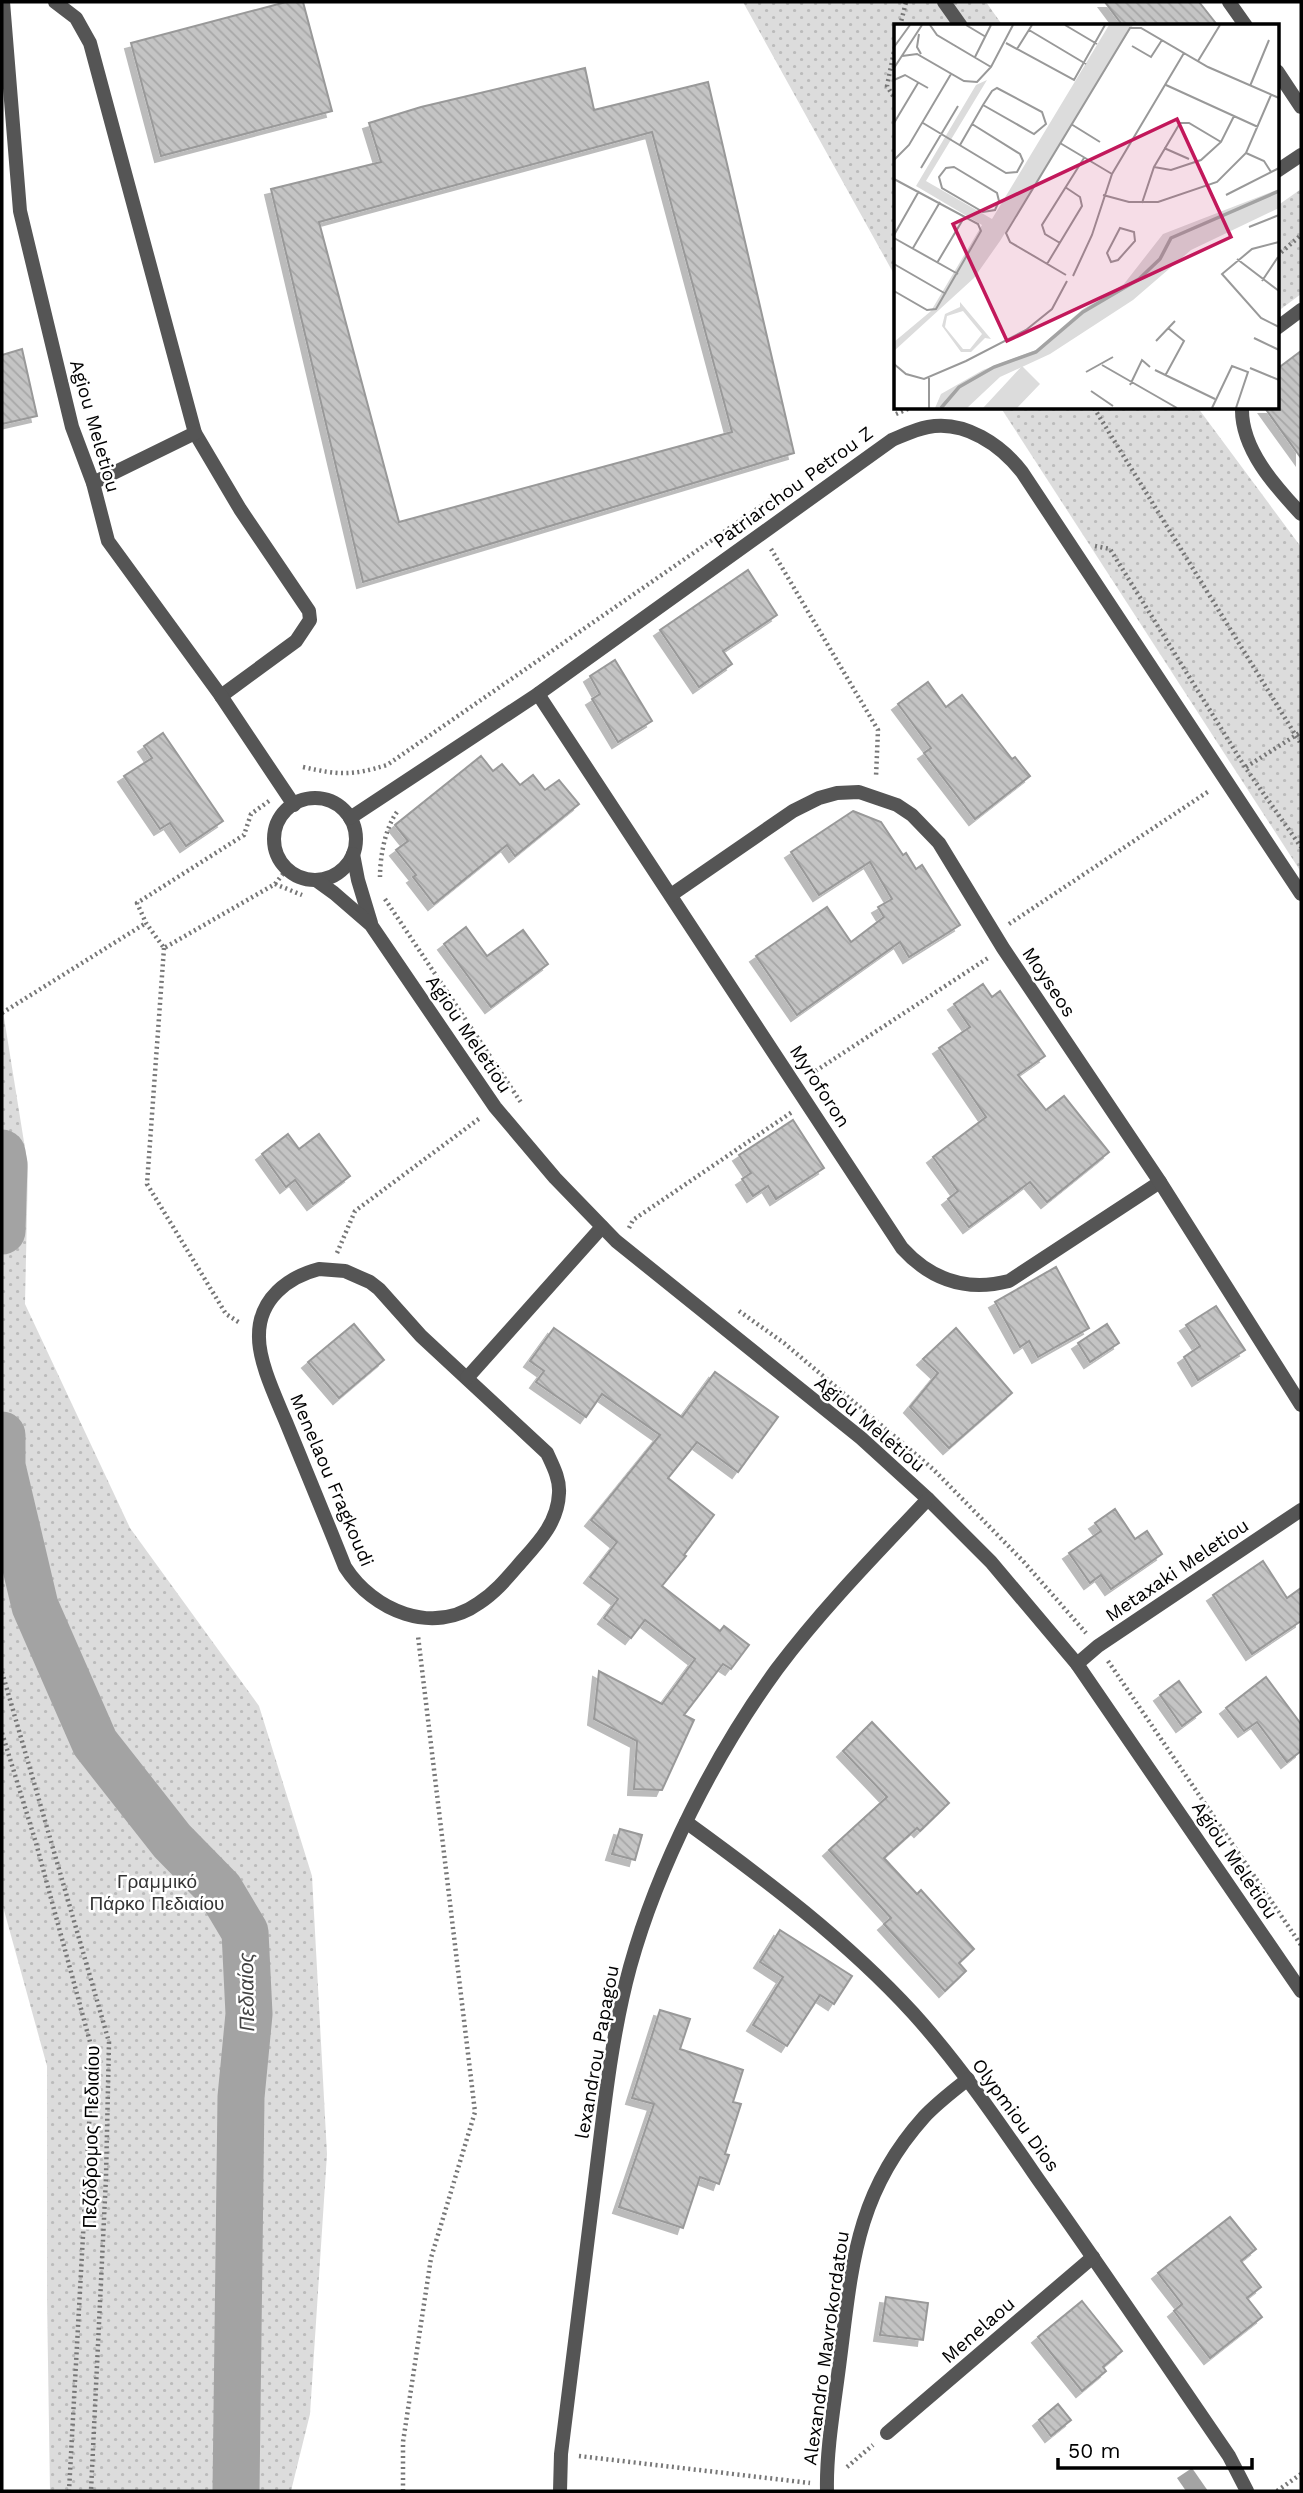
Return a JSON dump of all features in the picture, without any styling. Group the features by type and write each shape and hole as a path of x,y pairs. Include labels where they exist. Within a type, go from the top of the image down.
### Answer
{"street":[{"name":"Agiou Meletiou","path":"3,2 20,211 72,428 93,483 108,541 221,696 294,805"},
{"path":"55,2 76,18 90,43 195,433 240,509 309,611 310,620 296,641 221,696"},
{"path":"944,2 960,24"},
{"path":"1229,2 1245,24"},
{"path":"1278,72 1301,107"},
{"path":"1278,170 1301,155"},
{"path":"1278,327 1301,310"},
{"path":"1242,410 1248,441 1262,466 1301,514"},
{"name":"Patriarchou Petrou Z","path":"351,818 538,694 892,439 916,430 947,426 999,447 1022,472 1301,894"},
{"path":"93,483 195,433"},
{"name":"Myroforon","path":"538,694 902,1248 913,1260 949,1281 988,1286 1009,1281 1160,1182"},
{"name":"Moyseos","path":"671,895 793,811 819,798 837,793 859,792 876,796 897,805 926,828 939,843 1003,948 1160,1182 1301,1405"},
{"path":"309,799 325,800 340,806 351,818 356,836 353,854 349,862 336,874 316,880 305,879 287,869 281,860 275,840 280,820 294,805 309,799"},
{"name":"Agiou Meletiou","path":"353,854 371,925"},
{"name":"Agiou Meletiou","path":"316,880 334,892 371,925 495,1107 601,1227 861,1438 928,1499 991,1562 1077,1664 1301,1991"},
{"path":"467,1378 601,1227"},
{"path":"258,1336 267,1304 279,1288 304,1273 330,1269"},
{"name":"Menelaou Fragkoudi","path":"258,1336 262,1358 276,1397 345,1567 355,1583 371,1598 415,1618 454,1615 477,1605 498,1588 544,1536 555,1517 559,1493 557,1475 547,1453 421,1336 370,1282 345,1271 330,1269"},
{"name":"lexandrou Papagou","path":"560,2491 561,2454 603,2118 619,2018 631,1966 658,1885 686,1822 719,1762 778,1669 852,1581 928,1499"},
{"name":"Metaxaki Meletiou","path":"1077,1664 1109,1639 1301,1510"},
{"name":"Olypmiou Dios","path":"686,1822 762,1877 863,1964 912,2012 968,2079 1093,2257 1229,2456 1247,2491"},
{"name":"Alexandro Mavrokordatou","path":"827,2488 852,2262 862,2223 875,2189 906,2139 926,2115 968,2079"},
{"name":"Menelaou","path":"887,2433 1093,2257"}],"path":[{"path":"900,24 906,2"},
{"path":"894,52 887,86 894,97"},
{"path":"1278,255 1301,235"},
{"path":"890,416 905,410"},
{"path":"1095,410 1301,744"},
{"path":"303,766 332,774 357,774 387,765 803,477"},
{"path":"762,533 878,730 876,796"},
{"path":"994,934 1301,732"},
{"path":"258,1336 226,1314 147,1184 164,948 136,903 244,835 251,814 283,789"},
{"path":"164,948 275,884 287,869"},
{"path":"275,884 300,895 334,892"},
{"path":"2,1013 146,923"},
{"path":"796,1084 1003,948"},
{"path":"330,1269 355,1211 495,1107 517,1097"},
{"path":"616,1241 627,1231 633,1220 807,1102"},
{"path":"403,2491 404,2442 431,2258 475,2112 415,1618"},
{"name":"Πεζόδρομος Πεδιαίου","path":"2,1672 109,2042 106,2177 91,2491"},
{"path":"2,1732 36,1843 93,2053 69,2491"},
{"path":"561,2454 827,2488 887,2433"},
{"path":"1277,2491 1301,2474"}],"green space":[{"path":"743,2 986,2 1002,24 894,24 894,274"},
{"path":"1301,189 1301,294 1278,311 1278,205"},
{"path":"1002,410 1199,410 1301,547 1301,872"},
{"name":"Γραμμικό Πάρκο Πεδιαίου","path":"2,1005 28,1167 25,1304 130,1528 259,1706 312,1876 327,2154 310,2414 291,2491 50,2491 47,2066 2,1903"}],"shaded area":[{"path":"1192,2468 1208,2491 1186,2491 1177,2478"}],"building":[{"path":"286,2 303,2 332,111 161,156 131,43"},
{"path":"1105,2 1199,2 1216,24 1122,24"},
{"path":"585,68 594,110 708,82 794,453 363,582 271,189 381,162 369,123 421,107","holes":["652,132 732,432 399,522 319,222"]},
{"path":"22,349 37,416 2,424 2,355"},
{"path":"1301,351 1301,458 1266,410 1278,410 1278,368"},
{"path":"748,570 777,615 723,651 732,664 699,687 660,630"},
{"path":"615,660 652,721 618,742 592,699 600,694 590,676"},
{"path":"928,682 946,707 962,695 1012,759 1015,757 1030,776 975,819 924,753 931,748 898,704"},
{"path":"163,733 223,821 186,846 170,823 160,829 124,776 152,758 144,746"},
{"path":"481,756 493,771 502,764 520,785 533,775 545,790 559,780 579,804 515,856 507,845 434,904 396,850 408,841 395,825"},
{"path":"853,811 881,822 916,869 922,865 960,925 909,957 900,942 797,1015 756,956 827,907 851,942 884,917 878,907 892,899 870,862 819,895 791,852"},
{"path":"466,927 487,956 523,930 548,964 491,1007 444,944"},
{"path":"983,984 992,997 1000,991 1045,1056 1018,1075 1046,1110 1064,1096 1109,1152 1047,1202 1030,1182 969,1227 948,1199 958,1191 933,1157 986,1117 939,1048 970,1027 954,1004"},
{"path":"793,1120 824,1168 776,1199 768,1186 753,1196 742,1179 751,1173 739,1155"},
{"path":"288,1134 299,1149 319,1134 350,1176 313,1204 295,1180 286,1187 262,1154"},
{"path":"1056,1267 1089,1328 1038,1357 1029,1341 1020,1347 995,1302"},
{"path":"1216,1306 1245,1350 1198,1380 1184,1357 1200,1346 1186,1325"},
{"path":"354,1324 384,1360 339,1398 308,1362"},
{"path":"1107,1324 1119,1343 1090,1362 1078,1343"},
{"path":"554,1328 682,1417 715,1372 778,1417 738,1472 697,1442 668,1478 714,1515 662,1586 720,1631 724,1626 749,1645 731,1669 723,1664 684,1715 694,1720 662,1790 634,1789 637,1741 594,1719 599,1671 662,1704 695,1659 645,1620 631,1638 604,1618 618,1599 590,1577 617,1542 591,1520 660,1435 602,1394 586,1417 536,1382 544,1371 530,1361"},
{"path":"956,1328 1012,1393 949,1448 910,1407 938,1373 923,1359"},
{"path":"1115,1509 1135,1539 1147,1531 1162,1554 1111,1589 1101,1575 1090,1583 1069,1553 1101,1531 1095,1523"},
{"path":"1263,1561 1287,1598 1301,1588 1301,1621 1252,1654 1213,1595"},
{"path":"1266,1677 1301,1724 1301,1751 1287,1762 1257,1722 1244,1731 1226,1708"},
{"path":"1179,1681 1201,1712 1182,1726 1160,1695"},
{"path":"872,1722 949,1803 920,1831 917,1828 884,1858 917,1894 921,1890 974,1949 959,1963 966,1971 945,1991 884,1924 891,1918 829,1850 887,1797 843,1751"},
{"path":"620,1829 642,1835 635,1860 612,1854"},
{"path":"780,1930 852,1976 834,2004 820,1995 787,2046 753,2025 783,1977 760,1962"},
{"path":"660,2010 690,2019 680,2049 743,2070 733,2102 741,2104 725,2154 729,2155 719,2184 700,2177 683,2228 619,2207 654,2104 632,2098"},
{"path":"1230,2217 1256,2249 1241,2261 1261,2287 1247,2298 1262,2317 1210,2358 1174,2311 1182,2304 1158,2273"},
{"path":"886,2297 928,2303 923,2340 880,2335"},
{"path":"1082,2301 1122,2351 1103,2367 1106,2371 1082,2391 1038,2337"},
{"path":"1058,2404 1071,2420 1051,2436 1039,2420"}],"waterway":[{"name":"Πεδιαίος","path":"2,1153 2,1231"},
{"name":"Πεδιαίος","path":"2,1435 2,1466 35,1606 95,1743 172,1841 220,1890 245,1932 249,2014 241,2097 236,2491"}]}
